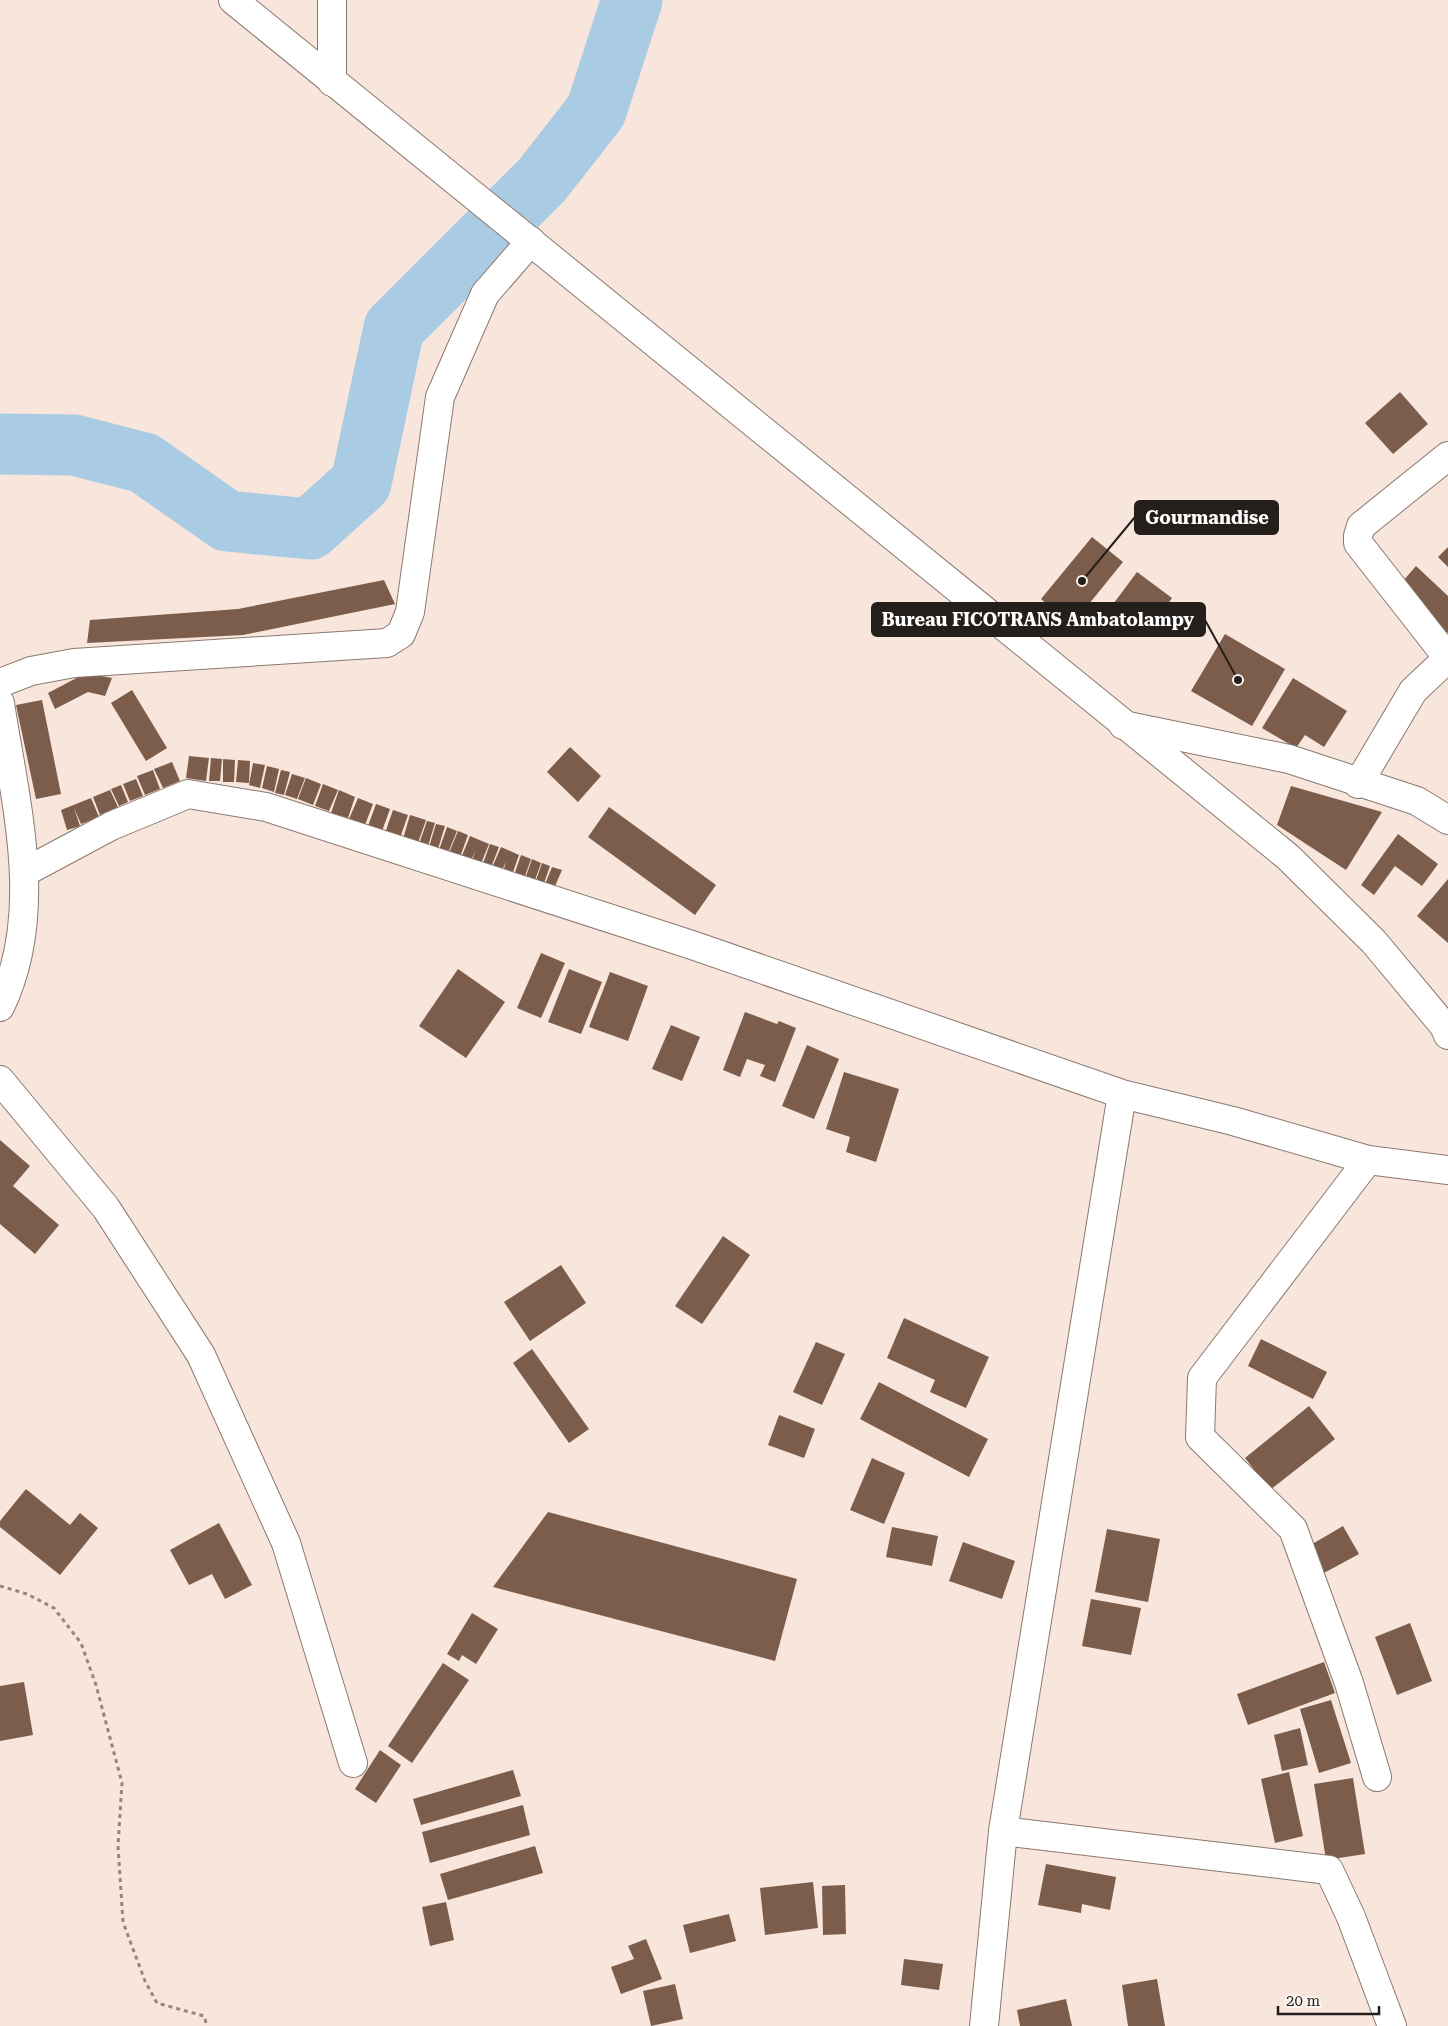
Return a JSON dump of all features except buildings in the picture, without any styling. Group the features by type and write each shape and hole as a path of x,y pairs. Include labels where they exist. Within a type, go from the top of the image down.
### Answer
{"street":[{"path":"233,0 1123,725 1288,857 1374,942 1444,1026 1448,1035"},
{"path":"332,0 332,82"},
{"path":"0,682 30,671 74,663 387,643 401,634 410,612 440,397 485,294 531,241"},
{"path":"1358,784 1413,691 1448,658 1358,544 1358,536 1361,526 1448,456"},
{"path":"0,703 25,872 22,932 6,994 0,1007"},
{"path":"1123,725 1289,759 1358,784 1417,801 1448,820"},
{"path":"25,872 111,826 188,794 266,807 692,946 1122,1094 1233,1121 1368,1160 1448,1170"},
{"path":"0,1080 106,1208 201,1355 286,1543 353,1763"},
{"path":"984,2026 1003,1831 1122,1094"},
{"path":"1368,1160 1202,1378 1200,1437 1293,1529 1349,1684 1376,1777"},
{"path":"1003,1831 1329,1870 1351,1917 1392,2026"}],"path":[{"path":"0,1586 27,1594 54,1608 81,1643 96,1685 122,1783 118,1846 124,1922 146,1981 157,2003 204,2016 207,2026"}],"waterway":[{"path":"0,444 74,445 144,463 227,521 310,529 361,483 394,328 542,180 596,111 632,0"}],"place":[{"name":"Gourmandise","path":"1082,581"},
{"name":"Bureau FICOTRANS Ambatolampy","path":"1238,680"}]}
